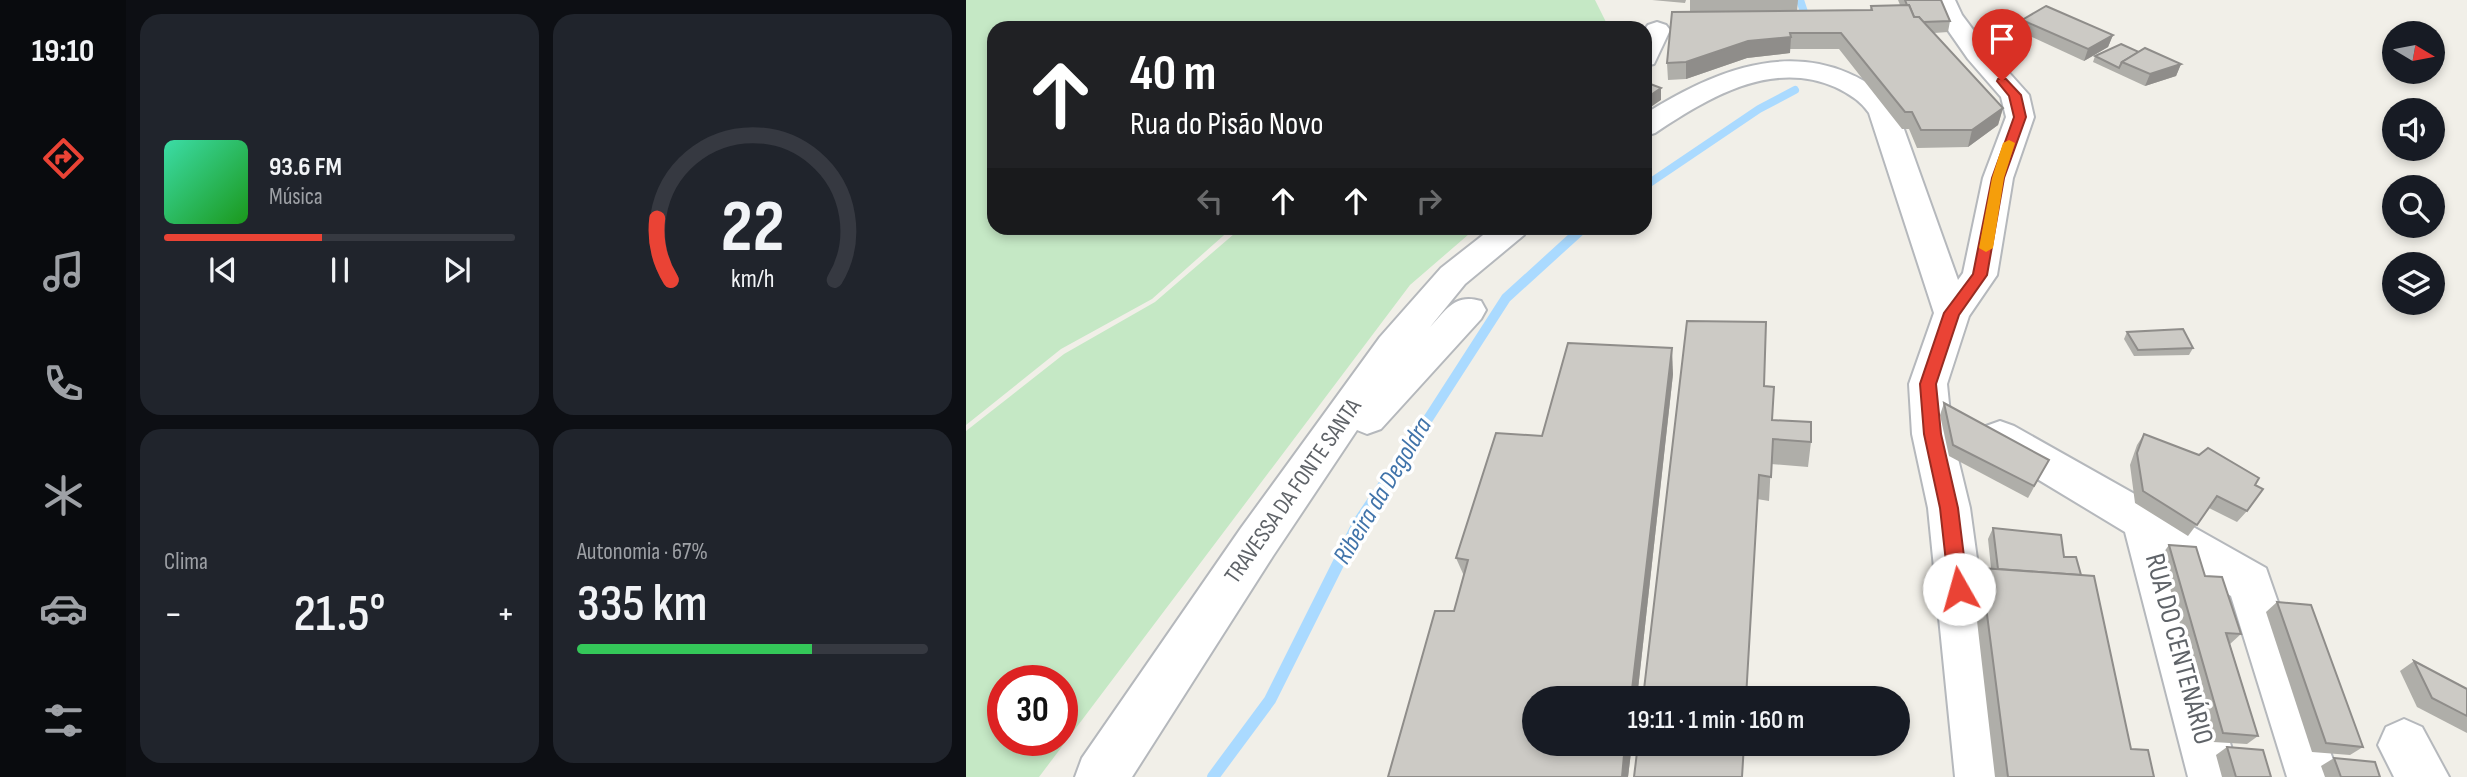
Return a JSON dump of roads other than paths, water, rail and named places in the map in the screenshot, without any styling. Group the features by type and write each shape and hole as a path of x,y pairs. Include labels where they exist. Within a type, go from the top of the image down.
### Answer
{"street":[{"path":"1943,0 1977,53 2015,95 2020,117 1998,178 1980,275 1952,313 1928,384 1932,434 1949,508 1981,777"},
{"path":"1652,42 1657,30"},
{"path":"1652,122 1713,88 1760,69 1819,72 1839,77 1865,92 1880,107 1920,212 1952,313"},
{"name":"TRAVESSA DA FONTE SANTA","path":"1101,777 1393,347 1454,276 1504,235"},
{"path":"1312,463 1342,444 1468,310"},
{"path":"1929,396 2250,583 2313,777"},
{"name":"RUA DO CENTENÁRIO","path":"2144,521 2214,777"}],"waterway":[{"name":"Ribeira da Degoldra","path":"1800,0 1808,24"},
{"name":"Ribeira da Degoldra","path":"1652,181 1759,109 1795,90"},
{"name":"Ribeira da Degoldra","path":"1408,450 1506,298 1575,235"},
{"name":"Ribeira da Degoldra","path":"1213,777 1270,700 1359,522 1409,448"}]}
